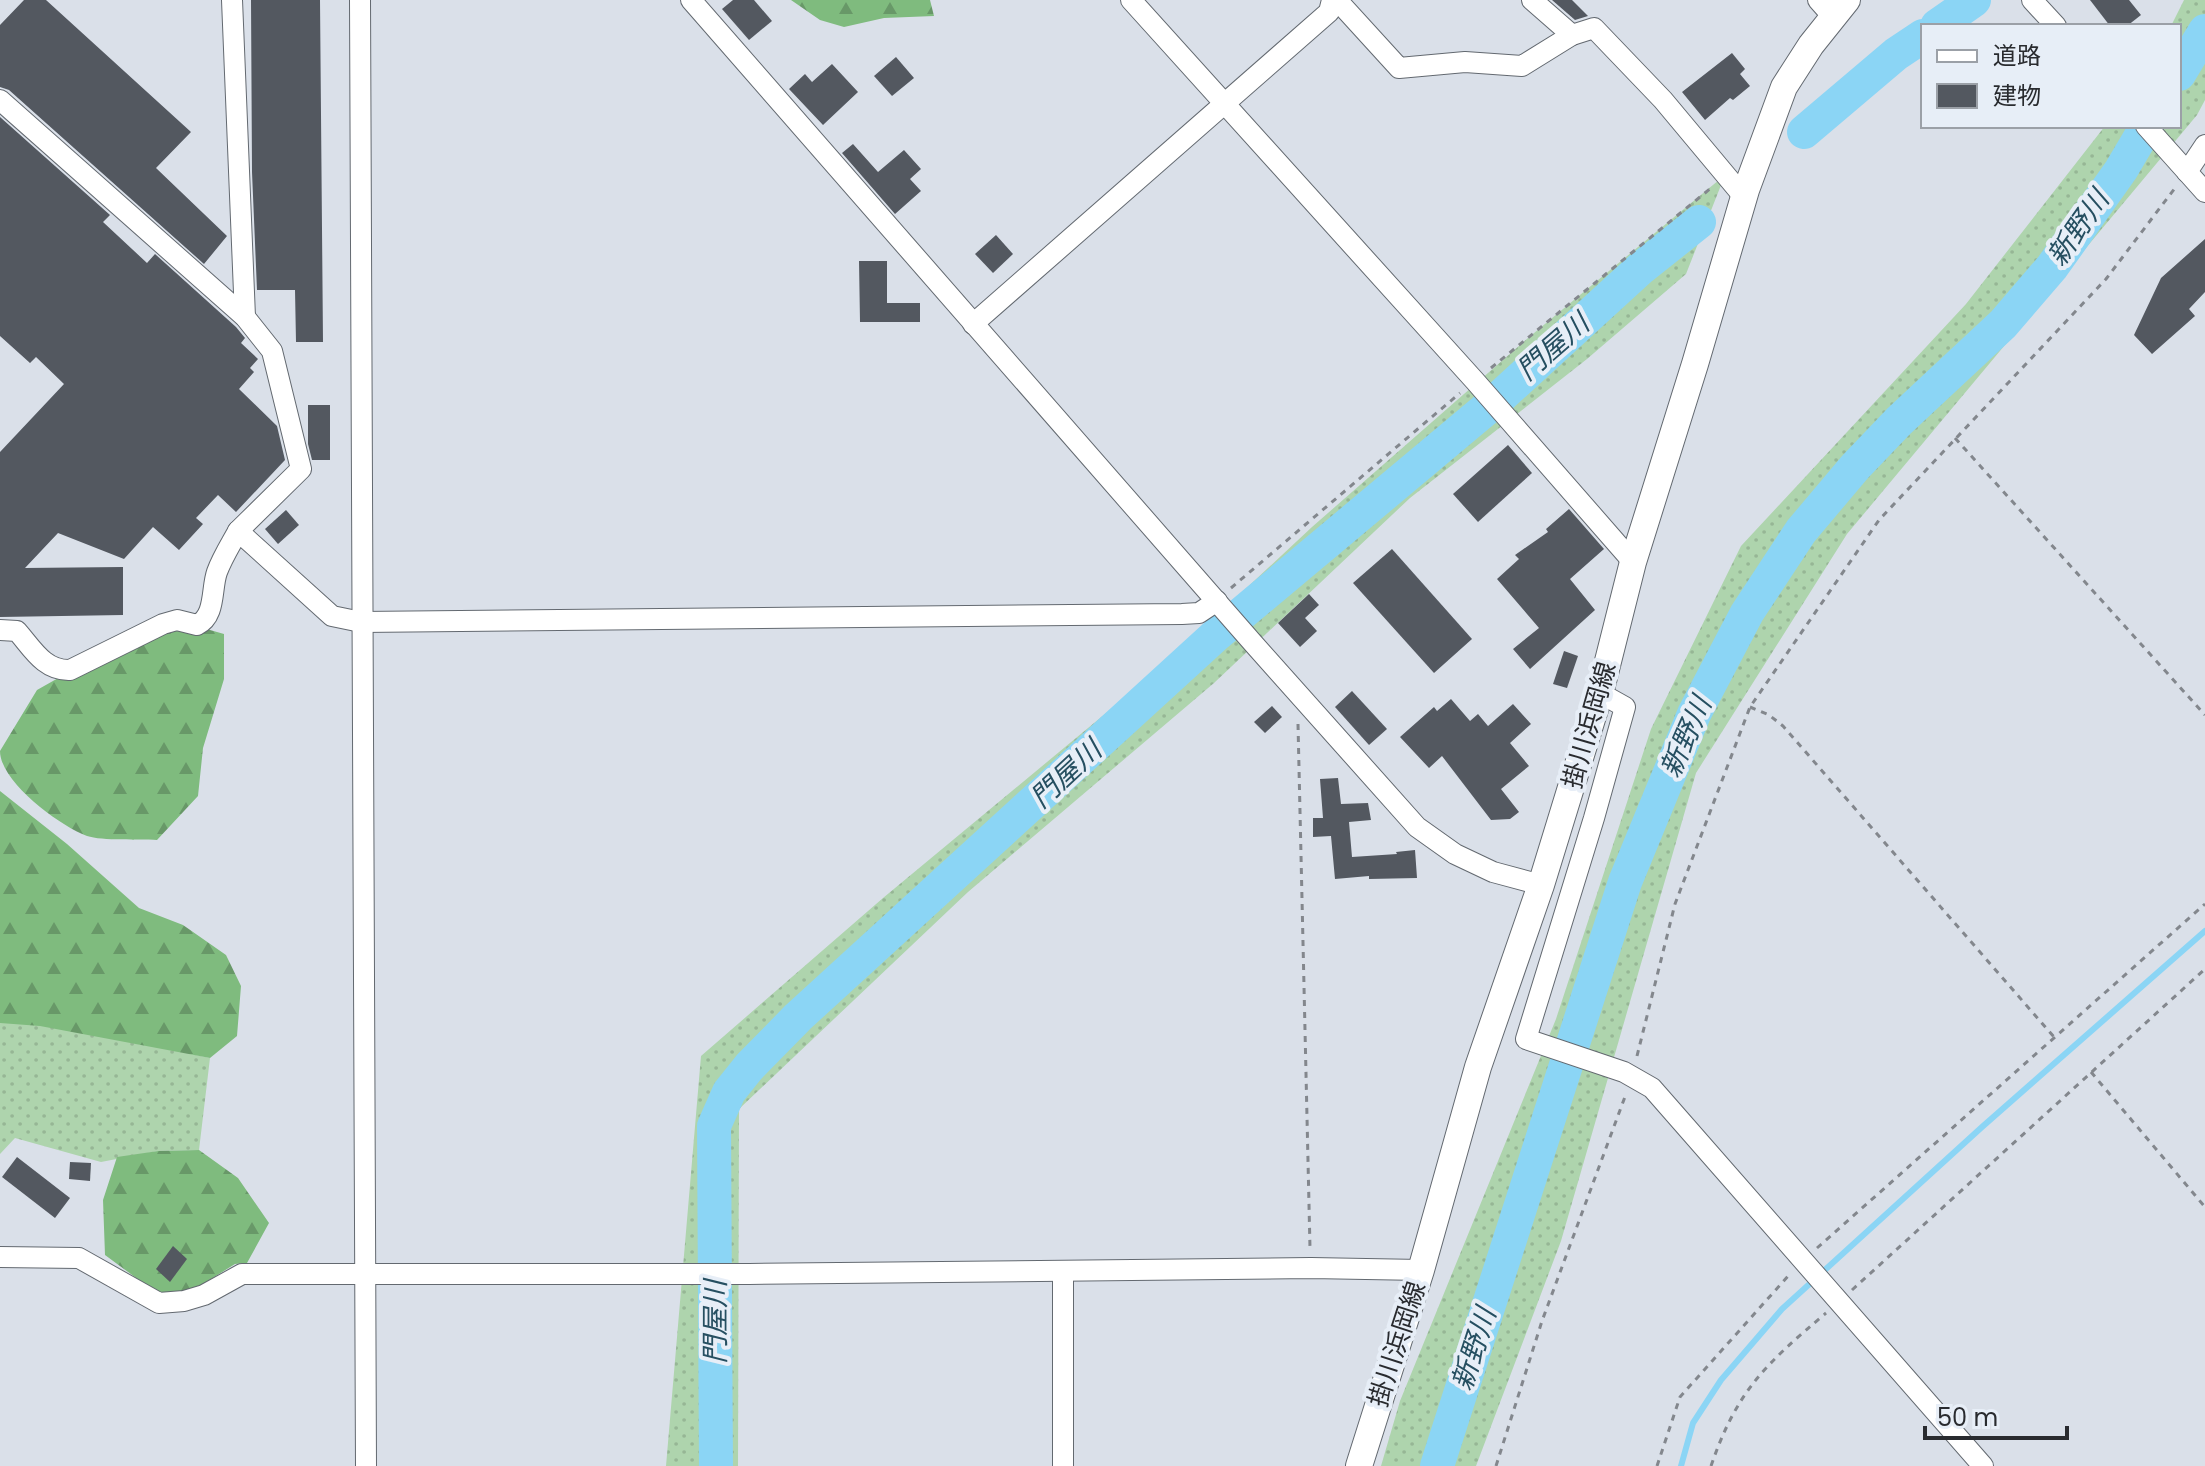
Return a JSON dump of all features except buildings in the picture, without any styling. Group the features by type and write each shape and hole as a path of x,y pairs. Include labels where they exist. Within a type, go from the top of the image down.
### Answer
{"main road":[{"name":"掛川浜岡線","path":"1359,1466 1421,1270 1478,1067 1541,885 1600,693 1633,562 1744,197 1784,87 1833,6"}],"street":[{"path":"232,0 245,317"},
{"path":"360,0 366,1466"},
{"path":"691,0 1417,827 1455,854 1493,872 1541,885"},
{"path":"1131,0 1475,381 1633,562"},
{"path":"973,324 1329,12 1334,0 1399,68 1465,62 1522,66 1572,35 1594,28 1612,44 1744,197"},
{"path":"1532,0 1572,35"},
{"path":"2032,0 2054,24"},
{"path":"0,100 245,317 272,351 301,469 238,531 217,571 209,614 203,622 197,625 177,620 163,624 70,670 57,670 47,665 17,631 0,630"},
{"path":"2148,128 2205,192"},
{"path":"2184,168 2205,145"},
{"path":"238,531 332,616 361,622 1182,614 1199,613 1217,601"},
{"path":"1600,693 1625,707 1526,1039 1628,1074 1652,1088 1983,1466"},
{"path":"0,1257 79,1258 159,1303 184,1301 204,1295 242,1274 1421,1270"},
{"path":"1063,1271 1063,1466"}],"path":[{"path":"1496,1466 1542,1321 1628,1074 1675,904 1750,707 1879,520 2106,279 2184,168"},
{"path":"1955,438 2205,715"},
{"path":"1750,707 1769,715 1783,726 2054,1037"},
{"path":"1311,1268 1298,723 1312,709"},
{"path":"1657,1466 1680,1397 1802,1260 1900,1177 2205,904"},
{"path":"1711,1466 1724,1429 1752,1383 1779,1353 2205,969"},
{"path":"2091,1072 2205,1207"}],"green space":[{"path":"791,0 930,0 934,16 884,18 844,27 820,20"},
{"path":"2184,0 2205,0 2205,100 2197,115 1847,534 1696,773 1561,1241 1476,1466 1381,1466 1400,1401 1556,1019 1651,729 1741,546 1966,304 2103,128 2181,128 2181,24 2172,24"},
{"path":"1725,175 1686,274 1587,359 1410,498 1214,683 968,892 739,1109 738,1466 666,1466 701,1056 883,898 1164,665 1312,527 1528,338"},
{"path":"189,624 224,634 224,679 203,748 198,796 157,840 87,836 62,823 20,789 3,763 0,751 37,690 99,655"},
{"path":"0,791 67,844 139,908 183,925 226,955 241,986 237,1036 210,1058 40,1026 0,1023"},
{"path":"0,1022 49,1024 210,1058 199,1150 158,1151 101,1162 15,1138 0,1154"},
{"path":"199,1150 238,1178 269,1223 247,1263 235,1264 195,1289 162,1297 105,1255 103,1200 117,1157 158,1151"}],"waterway":[{"name":"門屋川","path":"1940,24 1974,0"},
{"name":"新野川","path":"2181,71 2205,31"},
{"name":"門屋川","path":"1804,132 1896,54 1921,37"},
{"name":"新野川","path":"1437,1466 1625,882 1694,714 1747,613 1801,531 1855,467 1899,421 2003,324 2052,267 2121,170 2146,128"},
{"name":"門屋川","path":"716,1466 714,1126 729,1092 798,1017 1216,635 1499,398 1640,269 1699,222"},
{"path":"1681,1466 1693,1423 1721,1380 1782,1309 1982,1127 2205,931"}]}
